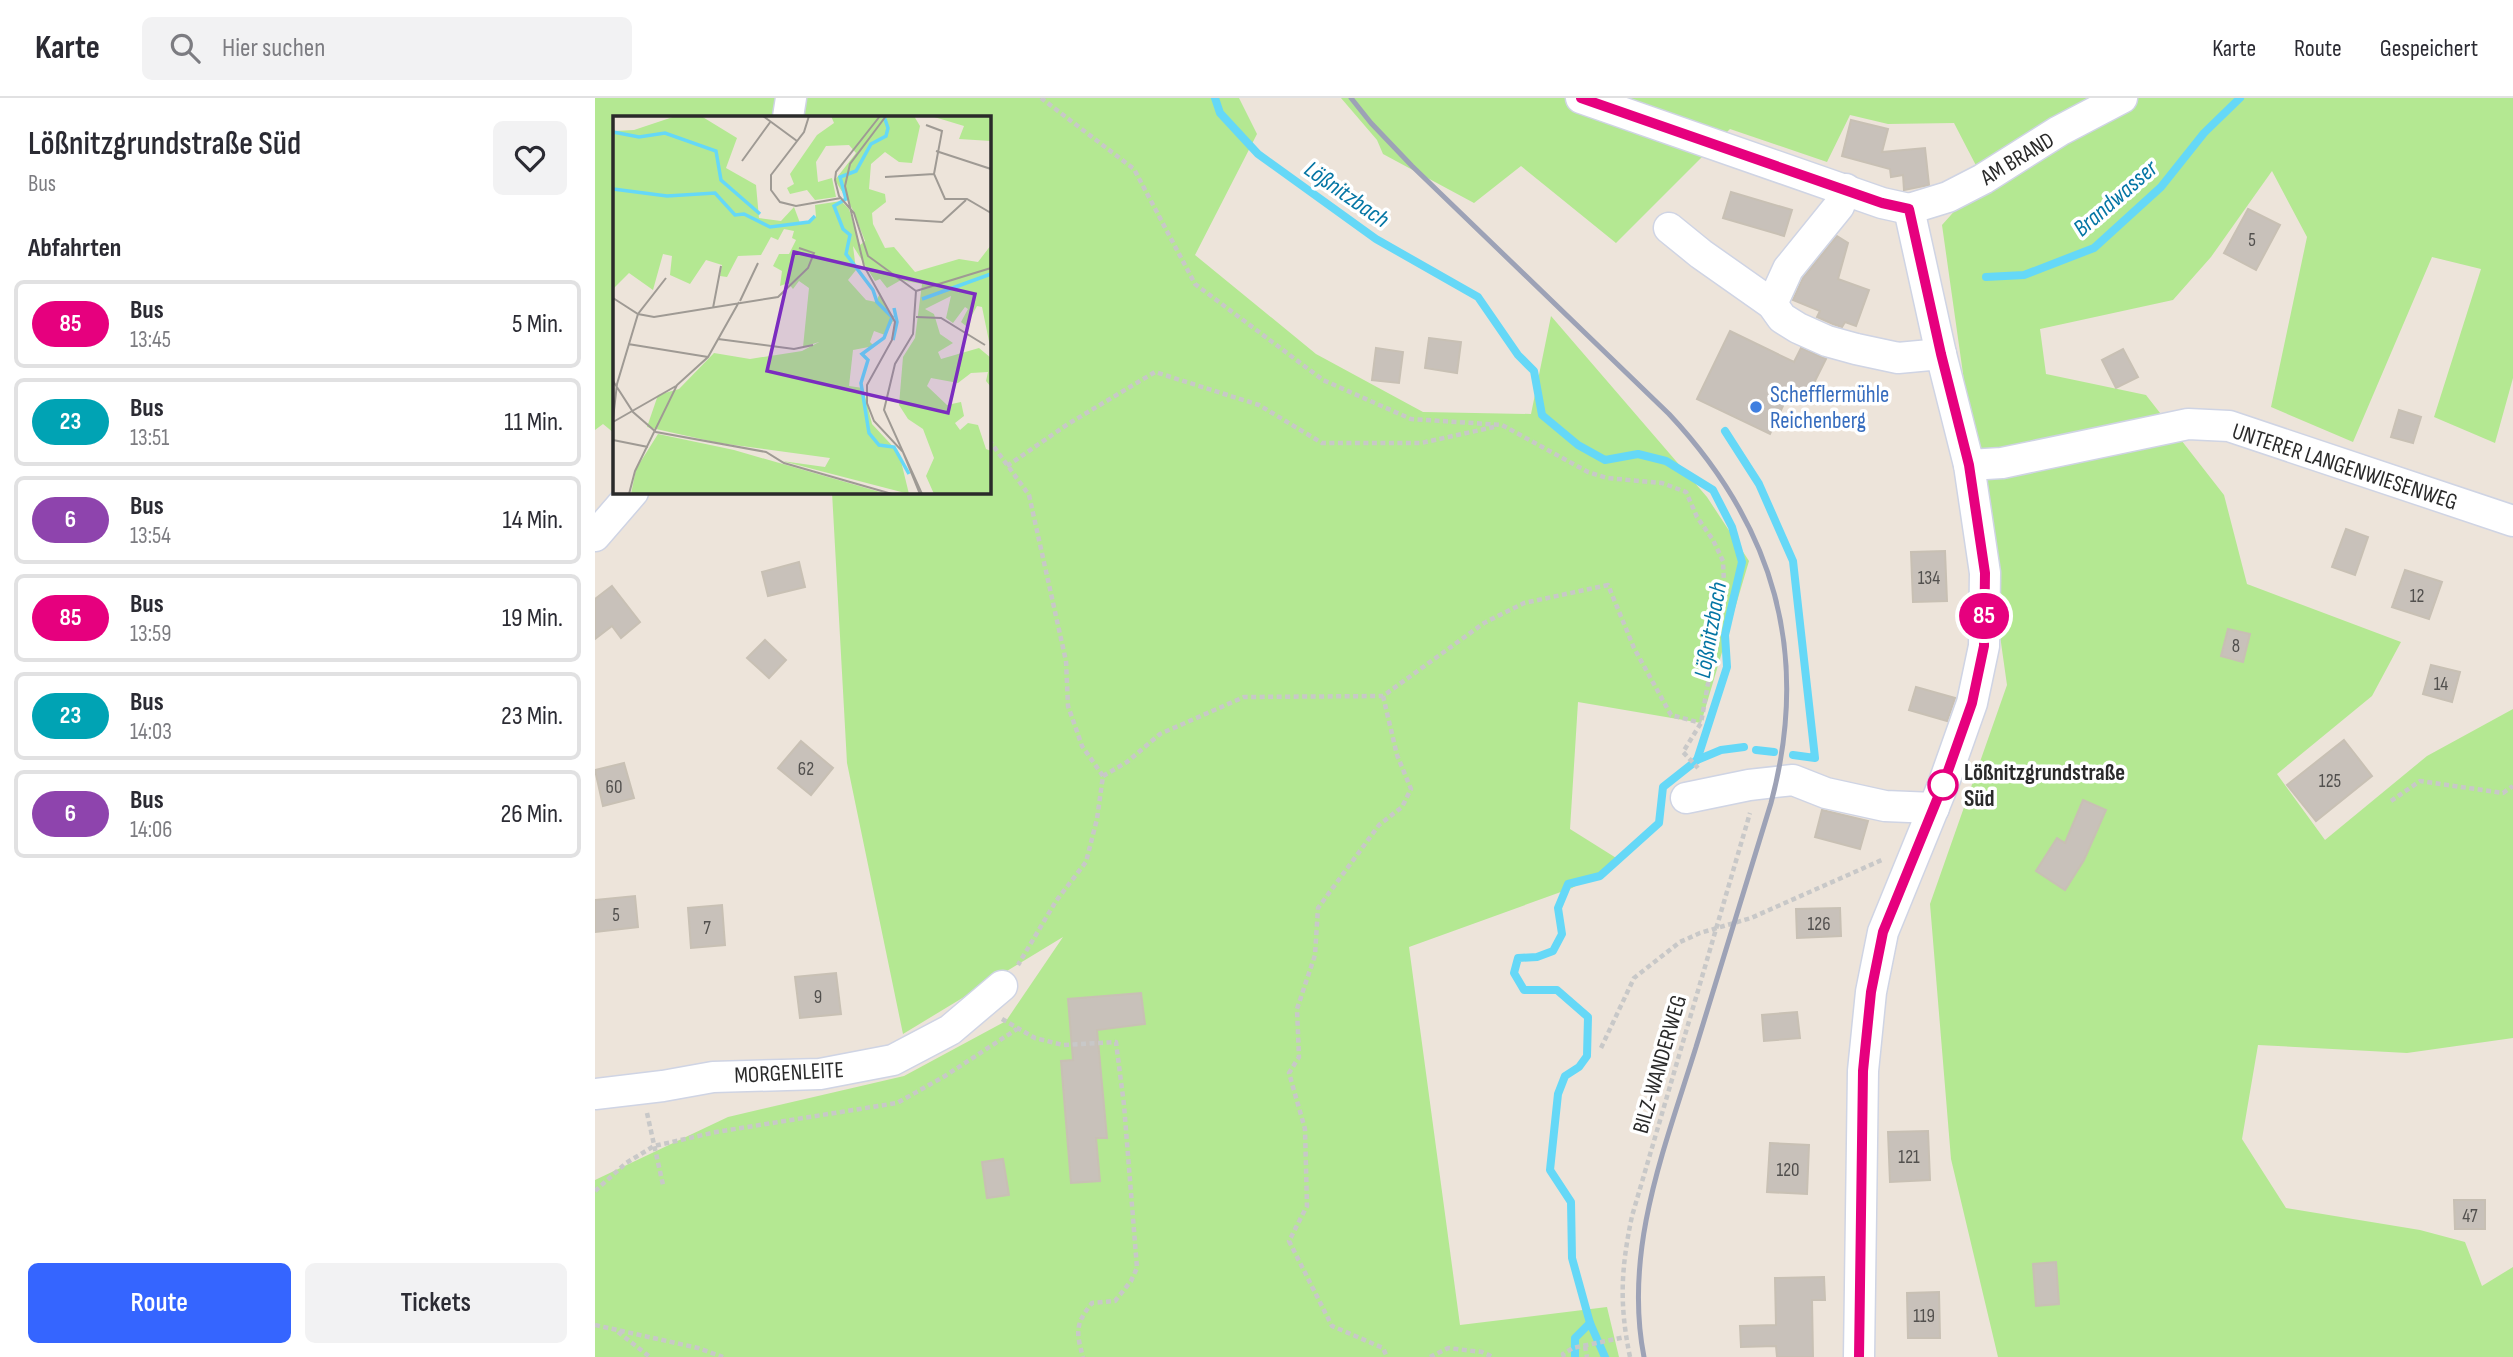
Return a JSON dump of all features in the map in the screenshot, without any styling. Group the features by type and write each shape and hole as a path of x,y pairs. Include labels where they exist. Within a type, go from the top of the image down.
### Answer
{"street":[{"path":"788,116 791,98"},
{"path":"1581,98 1882,203 1909,209 1969,465 1985,573 1984,646 1972,703 1934,808 1883,932 1871,992 1863,1071 1859,1357"},
{"name":"AM BRAND","path":"1909,209 1948,197 1983,179 2059,131 2122,98"},
{"path":"1772,304 1788,270 1839,206 1846,189"},
{"path":"1669,228 1772,304 1782,318 1826,341 1898,358 1941,354"},
{"name":"UNTERER LANGENWIESENWEG","path":"1969,465 2002,463 2188,424 2229,426 2513,521"},
{"path":"595,536 631,494"},
{"path":"1686,799 1793,780 1826,793 1885,806 1934,808"},
{"name":"MORGENLEITE","path":"595,1094 713,1077 820,1074 893,1060 950,1030 1002,986"}],"path":[{"path":"1041,98 1134,169 1195,284 1323,380 1411,419 1502,425 1588,472 1607,478 1662,483 1686,492 1697,517 1723,561 1724,583 1713,627 1712,661 1701,723 1683,752 1701,771"},
{"path":"1007,466 1068,424 1155,372 1259,405 1322,443 1421,443 1502,425"},
{"path":"991,443 1028,495 1066,661 1068,706 1082,746 1103,776 1097,819 1086,862 1056,901 1027,952 1002,986"},
{"path":"1103,776 1127,762 1160,734 1244,697 1383,696 1484,623 1524,603 1608,585 1635,648 1671,715 1701,723"},
{"path":"1383,696 1397,755 1411,789 1402,807 1379,825 1318,908 1315,955 1297,1009 1299,1057 1289,1073 1305,1129 1307,1206 1289,1241 1332,1326 1383,1348 1387,1357"},
{"path":"2391,801 2420,781 2503,793 2513,786"},
{"name":"BILZ-WANDERWEG","path":"1630,1357 1622,1303 1622,1262 1632,1216 1758,785"},
{"path":"1601,1048 1634,978 1680,943 1751,918 1885,859"},
{"path":"977,1007 1035,1038 1063,1045 1116,1042 1124,1105 1137,1268 1131,1281 1115,1301 1092,1303 1079,1318 1077,1336 1083,1357"},
{"path":"595,1191 626,1163 654,1146 716,1132 897,1103 945,1076 1017,1029"},
{"path":"642,1088 663,1185"},
{"path":"595,1325 698,1348 723,1357"},
{"path":"614,1330 650,1357"},
{"path":"1563,1357 1563,1354 1573,1348 1625,1337"},
{"path":"1585,1346 1587,1357"},
{"path":"1430,1357 1448,1349 1482,1352 1493,1357"}],"green space":[{"path":"595,98 1239,98 1257,134 1195,255 1316,354 1423,412 1531,414 1551,316 1707,497 1749,561 1701,723 1578,702 1570,829 1621,861 1572,888 1409,947 1460,1325 1607,1307 1619,1357 595,1357 595,1180 728,1117 904,1076 1006,1021 1063,937 903,1034 847,763 832,494 991,494 991,116 613,116 613,432 603,424 595,430"},
{"path":"1341,98 2513,98 2513,378 2495,443 2434,417 2481,269 2432,257 2353,442 2271,407 2307,237 2272,171 2211,257 2173,300 2040,329 2046,374 2146,395 2224,495 2247,584 2401,642 2372,696 2277,774 2325,840 2427,756 2513,709 2513,1038 2407,1053 2258,1045 2242,1139 2286,1208 2420,1230 2465,1242 2482,1286 2513,1267 2513,1357 1998,1357 1951,1159 1930,904 2007,685 1942,225 1983,179 1954,123 1888,124 1850,115 1827,162 1730,129 1616,243 1521,166 1474,203 1383,154 1377,140"}],"building":[{"path":"1851,120 1888,129 1882,152 1925,148 1929,185 1904,190 1903,175 1891,177 1890,169 1842,156"},
{"path":"1731,192 1792,210 1784,236 1723,218"},
{"path":"2248,209 2280,225 2256,270 2224,253"},
{"path":"1837,236 1848,243 1838,279 1869,290 1856,326 1845,322 1842,327 1833,324 1817,317 1820,311 1793,300 1803,278"},
{"path":"1730,331 1794,362 1801,348 1826,359 1804,403 1788,395 1770,434 1697,399"},
{"path":"1429,338 1461,342 1457,373 1425,368"},
{"path":"1376,348 1403,352 1399,383 1372,380"},
{"path":"2123,349 2138,377 2116,388 2102,360"},
{"path":"2399,410 2421,417 2413,443 2391,437"},
{"path":"2346,529 2368,537 2355,575 2332,567"},
{"path":"1945,551 1947,601 1913,602 1911,552"},
{"path":"799,562 805,587 768,596 762,572"},
{"path":"2405,570 2442,582 2429,619 2392,607"},
{"path":"612,586 640,622 621,638 612,626 595,639 595,599"},
{"path":"2228,629 2250,634 2243,662 2221,656"},
{"path":"765,640 786,660 769,678 747,658"},
{"path":"2431,665 2460,672 2452,702 2423,694"},
{"path":"1916,687 1955,698 1947,721 1909,710"},
{"path":"2344,740 2372,776 2316,821 2287,785"},
{"path":"801,741 833,768 811,795 778,768"},
{"path":"624,763 634,798 603,806 595,770"},
{"path":"2083,800 2106,810 2084,860 2065,890 2036,871 2057,838 2065,843"},
{"path":"1822,810 1868,821 1860,849 1815,837"},
{"path":"635,896 638,927 595,932 595,900"},
{"path":"722,905 725,945 691,948 688,908"},
{"path":"1840,908 1841,936 1797,938 1796,909"},
{"path":"836,973 841,1014 800,1018 795,977"},
{"path":"1141,993 1145,1024 1097,1030 1107,1138 1096,1138 1100,1181 1071,1183 1061,1061 1073,1060 1068,999"},
{"path":"1797,1012 1800,1038 1764,1041 1762,1015"},
{"path":"1928,1131 1930,1180 1890,1182 1888,1132"},
{"path":"1770,1143 1809,1145 1807,1194 1767,1192"},
{"path":"1003,1159 1009,1195 987,1198 982,1162"},
{"path":"2454,1200 2485,1200 2485,1229 2455,1229"},
{"path":"2056,1262 2059,1304 2036,1306 2033,1264"},
{"path":"1824,1277 1825,1300 1812,1300 1813,1357 1777,1357 1776,1346 1741,1347 1740,1326 1776,1325 1775,1278"},
{"path":"1939,1292 1940,1338 1908,1338 1907,1293"}],"waterway":[{"name":"Lößnitzbach","path":"1215,98 1220,113 1258,154 1376,239 1478,297 1518,355 1534,371 1542,415 1578,445 1605,460 1638,454 1666,461 1713,490 1732,527 1742,562 1725,635 1727,667 1697,760 1663,787 1659,823 1600,876 1568,884 1558,908 1562,934 1553,951 1537,957 1518,958 1514,973 1524,990 1557,990 1588,1017 1587,1056 1579,1067 1565,1076 1558,1094 1550,1170 1571,1202 1572,1258 1590,1323 1605,1357"},
{"name":"Brandwasser","path":"1986,277 2024,275 2094,248 2161,187 2204,133 2240,98"},
{"path":"1725,431 1759,484 1793,561 1815,758 1793,755"},
{"path":"1697,760 1721,750 1744,747"},
{"path":"1756,750 1774,752"},
{"path":"1575,1357 1575,1338 1590,1323"}],"railway":[{"path":"1351,98 1412,166 1669,414 1705,457 1735,501 1758,547 1774,594 1784,644 1787,695 1782,748 1771,803 1660,1161 1651,1199 1639,1277 1639,1317 1644,1357"}],"bus line":[{"name":"85","path":"1581,98 1882,203 1909,209 1969,465 1985,573 1984,646 1972,703 1943,785 1883,932 1871,992 1863,1071 1859,1357"}],"place":[{"name":"Schefflermühle Reichenberg","path":"1756,407"},
{"name":"Lößnitzgrundstraße Süd","path":"1943,785"}]}
